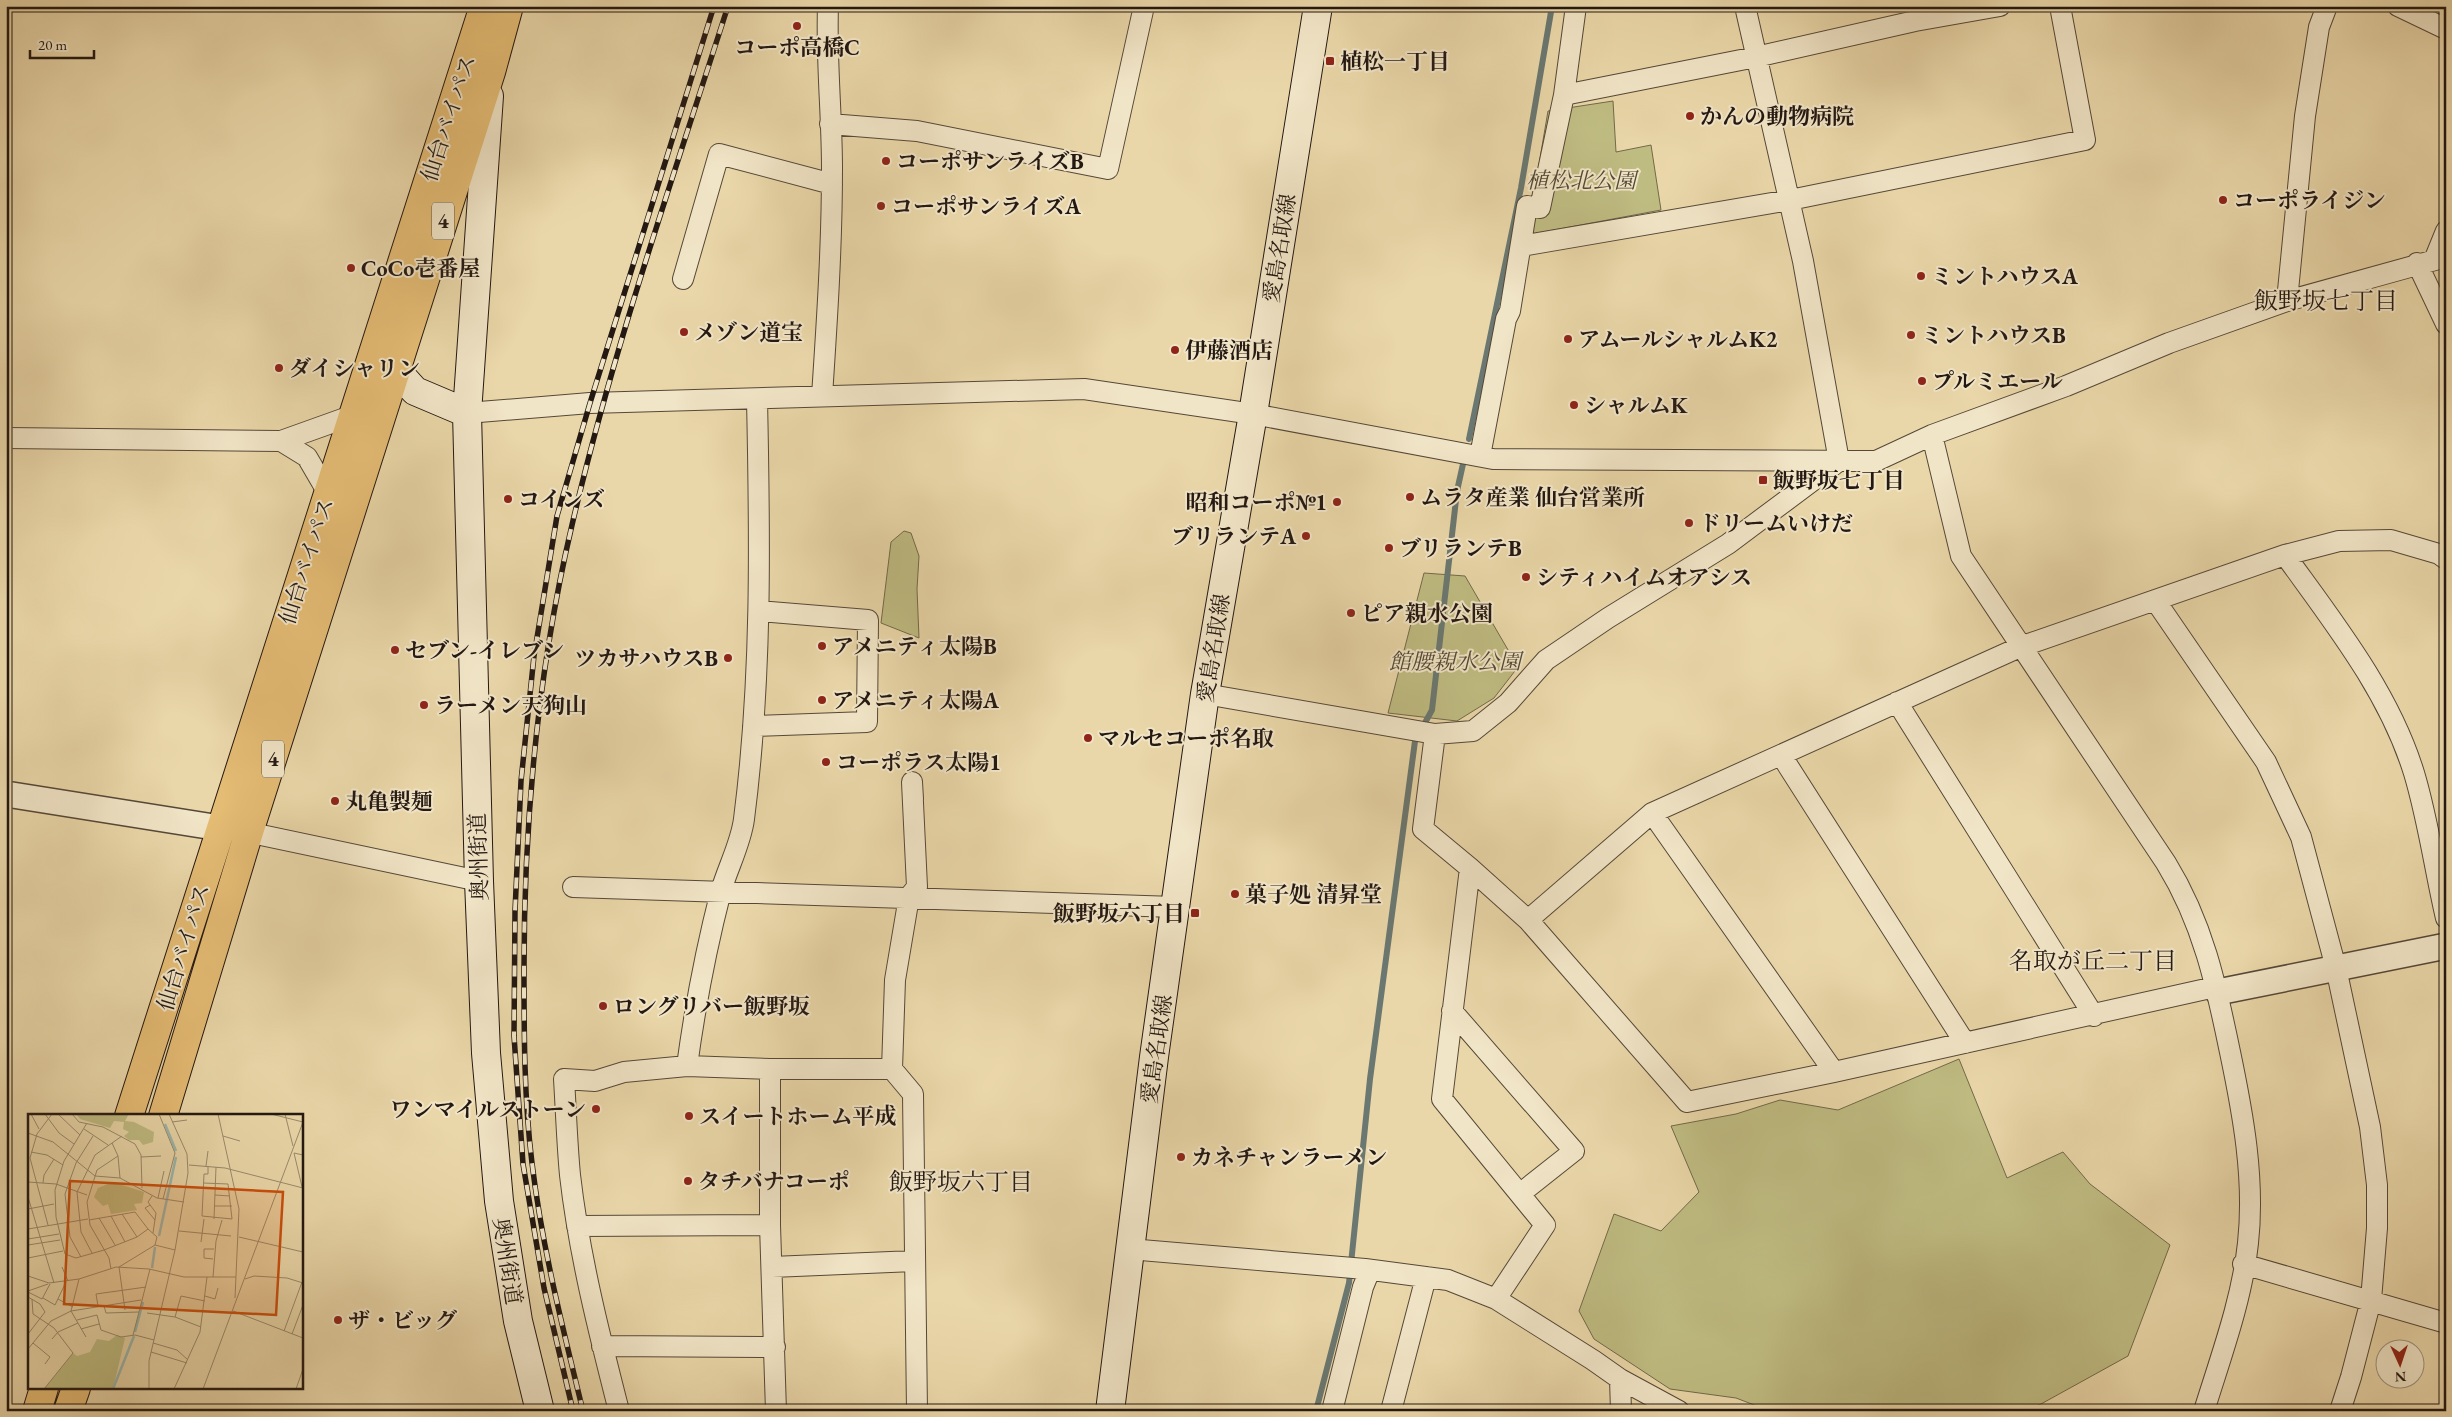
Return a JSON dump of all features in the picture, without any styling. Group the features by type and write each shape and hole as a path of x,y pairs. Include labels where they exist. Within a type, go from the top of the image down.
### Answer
{"highway":[{"name":"仙台バイパス","path":"164,1114 249,832 491,72 490,10"},
{"name":"仙台バイパス","path":"130,1114 372,354 490,10"},
{"path":"37,1411 43,1390"},
{"path":"68,1411 75,1390"}],"main road":[{"name":"愛島名取線","path":"1110,1411 1129,1249 1205,694 1253,414 1318,6"},
{"name":"奥州街道","path":"491,72 467,413 479,881 486,1053 499,1201 518,1321 540,1411"},
{"path":"372,354 396,370 415,391 467,413"}],"street":[{"path":"822,396 829,290 832,184 826,55 828,6"},
{"path":"830,124 917,131 1108,169 1144,6"},
{"path":"1480,456 1506,319 1510,310 1527,206 1540,208 1564,95 1576,6"},
{"path":"1745,6 1790,200 1839,461"},
{"path":"1521,246 1790,200 2085,140 2060,6"},
{"path":"2287,302 2305,116 2320,27 2326,6"},
{"path":"2398,6 2446,29"},
{"path":"1564,95 1756,57 1915,21 1989,7"},
{"path":"683,279 719,154 832,184"},
{"path":"2446,231 2432,259 2446,324"},
{"path":"467,413 590,403 1084,389 1253,414 1480,456 1539,461 1876,460 1932,436 2066,386 2168,343 2287,302 2432,259"},
{"path":"6,438 281,441 415,391"},
{"path":"687,1066 697,996 721,890 744,821 753,726 759,610 760,532 756,399"},
{"path":"1932,436 1961,556 2179,884 2200,930 2216,990 2240,1098 2250,1192 2248,1244 2234,1315 2204,1411"},
{"path":"281,441 307,457 328,493"},
{"path":"1205,694 1435,734 1473,731 1508,703 1546,660 1608,618 1728,544 1839,461"},
{"path":"1528,920 1652,813 2020,647 2285,555 2339,541 2391,540 2439,554 2446,559"},
{"path":"2285,555 2345,638 2389,713 2414,773 2446,918"},
{"path":"2154,600 2266,762 2301,837 2336,968 2370,1127 2377,1185 2377,1228 2371,1300 2340,1411"},
{"path":"753,726 867,722 868,620 759,610"},
{"path":"1897,702 2094,1016"},
{"path":"1435,734 1422,829 1470,868 1528,920 1687,1102 2216,990 2446,946"},
{"path":"1780,755 1965,1043"},
{"path":"913,799 912,782 917,887 909,897 895,980 892,1069 913,1094 917,1411"},
{"path":"6,794 249,832 479,881"},
{"path":"1652,813 1834,1072"},
{"path":"1470,868 1442,1099 1546,1225 1496,1299"},
{"path":"573,886 1175,907"},
{"path":"1452,1011 1574,1151 1521,1194"},
{"path":"618,1411 602,1346 577,1226 570,1173 564,1079 595,1081 624,1072 687,1066 770,1069 892,1069"},
{"path":"770,1069 770,1225 776,1411"},
{"path":"577,1226 770,1225"},
{"path":"1129,1249 1367,1270 1448,1280 1496,1299 1620,1379 1679,1411"},
{"path":"772,1267 914,1261"},
{"path":"2244,1264 2446,1323"},
{"path":"1332,1411 1367,1270"},
{"path":"1391,1411 1426,1277"},
{"path":"602,1346 775,1346"},
{"path":"1620,1379 1620,1411"}],"green space":[{"name":"植松北公園","path":"1613,101 1616,152 1651,145 1661,210 1527,235 1548,111"},
{"path":"904,531 911,533 919,556 917,589 919,638 881,623 891,542"},
{"name":"館腰親水公園","path":"1424,573 1465,576 1518,667 1494,698 1457,721 1388,713"},
{"path":"1959,1059 2007,1178 2063,1152 2090,1184 2170,1245 2128,1356 2041,1404 2021,1411 1770,1411 1736,1398 1670,1389 1594,1339 1579,1311 1614,1214 1661,1231 1699,1192 1671,1126 1736,1114 1780,1100 1838,1110"}],"waterway":[{"path":"1469,439 1521,188 1552,6"},
{"path":"1316,1411 1349,1283 1370,1079 1415,741 1432,710 1457,491 1463,464"}],"railway":[{"path":"573,1411 544,1288 523,1164 514,1036 515,911 521,781 534,656 557,516 590,403 714,6"},
{"path":"583,1411 541,1226 527,1115 524,1042 525,913 530,801 535,746 550,635 560,580 588,459 645,264 728,6"}],"place":[{"name":"コーポ高橋C","path":"797,26"},
{"name":"植松一丁目","path":"1330,61"},
{"name":"かんの動物病院","path":"1690,116"},
{"name":"コーポサンライズB","path":"886,161"},
{"name":"コーポライジン","path":"2223,200"},
{"name":"コーポサンライズA","path":"881,206"},
{"name":"CoCo壱番屋","path":"351,268"},
{"name":"ミントハウスA","path":"1921,276"},
{"name":"メゾン道宝","path":"684,332"},
{"name":"ミントハウスB","path":"1911,335"},
{"name":"アムールシャルムK2","path":"1568,339"},
{"name":"伊藤酒店","path":"1175,350"},
{"name":"ダイシャリン","path":"279,368"},
{"name":"プルミエール","path":"1922,381"},
{"name":"シャルムK","path":"1574,405"},
{"name":"飯野坂七丁目","path":"1763,480"},
{"name":"ムラタ産業 仙台営業所","path":"1410,497"},
{"name":"コインズ","path":"508,499"},
{"name":"昭和コーポ№1","path":"1337,502"},
{"name":"ドリームいけだ","path":"1689,523"},
{"name":"ブリランテA","path":"1306,536"},
{"name":"ブリランテB","path":"1389,548"},
{"name":"シティハイムオアシス","path":"1526,577"},
{"name":"ピア親水公園","path":"1351,613"},
{"name":"アメニティ太陽B","path":"822,646"},
{"name":"セブン-イレブン","path":"395,650"},
{"name":"ツカサハウスB","path":"728,658"},
{"name":"アメニティ太陽A","path":"822,700"},
{"name":"ラーメン天狗山","path":"424,705"},
{"name":"マルセコーポ名取","path":"1088,738"},
{"name":"コーポラス太陽1","path":"826,762"},
{"name":"丸亀製麺","path":"335,801"},
{"name":"菓子処 清昇堂","path":"1235,894"},
{"name":"飯野坂六丁目","path":"1195,913"},
{"name":"ロングリバー飯野坂","path":"603,1006"},
{"name":"ワンマイルストーン","path":"596,1109"},
{"name":"スイートホーム平成","path":"689,1116"},
{"name":"カネチャンラーメン","path":"1181,1157"},
{"name":"タチバナコーポ","path":"688,1181"},
{"name":"ザ・ビッグ","path":"338,1320"}],"district":[{"name":"飯野坂七丁目","path":"2326,301"},
{"name":"名取が丘二丁目","path":"2093,961"},
{"name":"飯野坂六丁目","path":"961,1182"}]}
